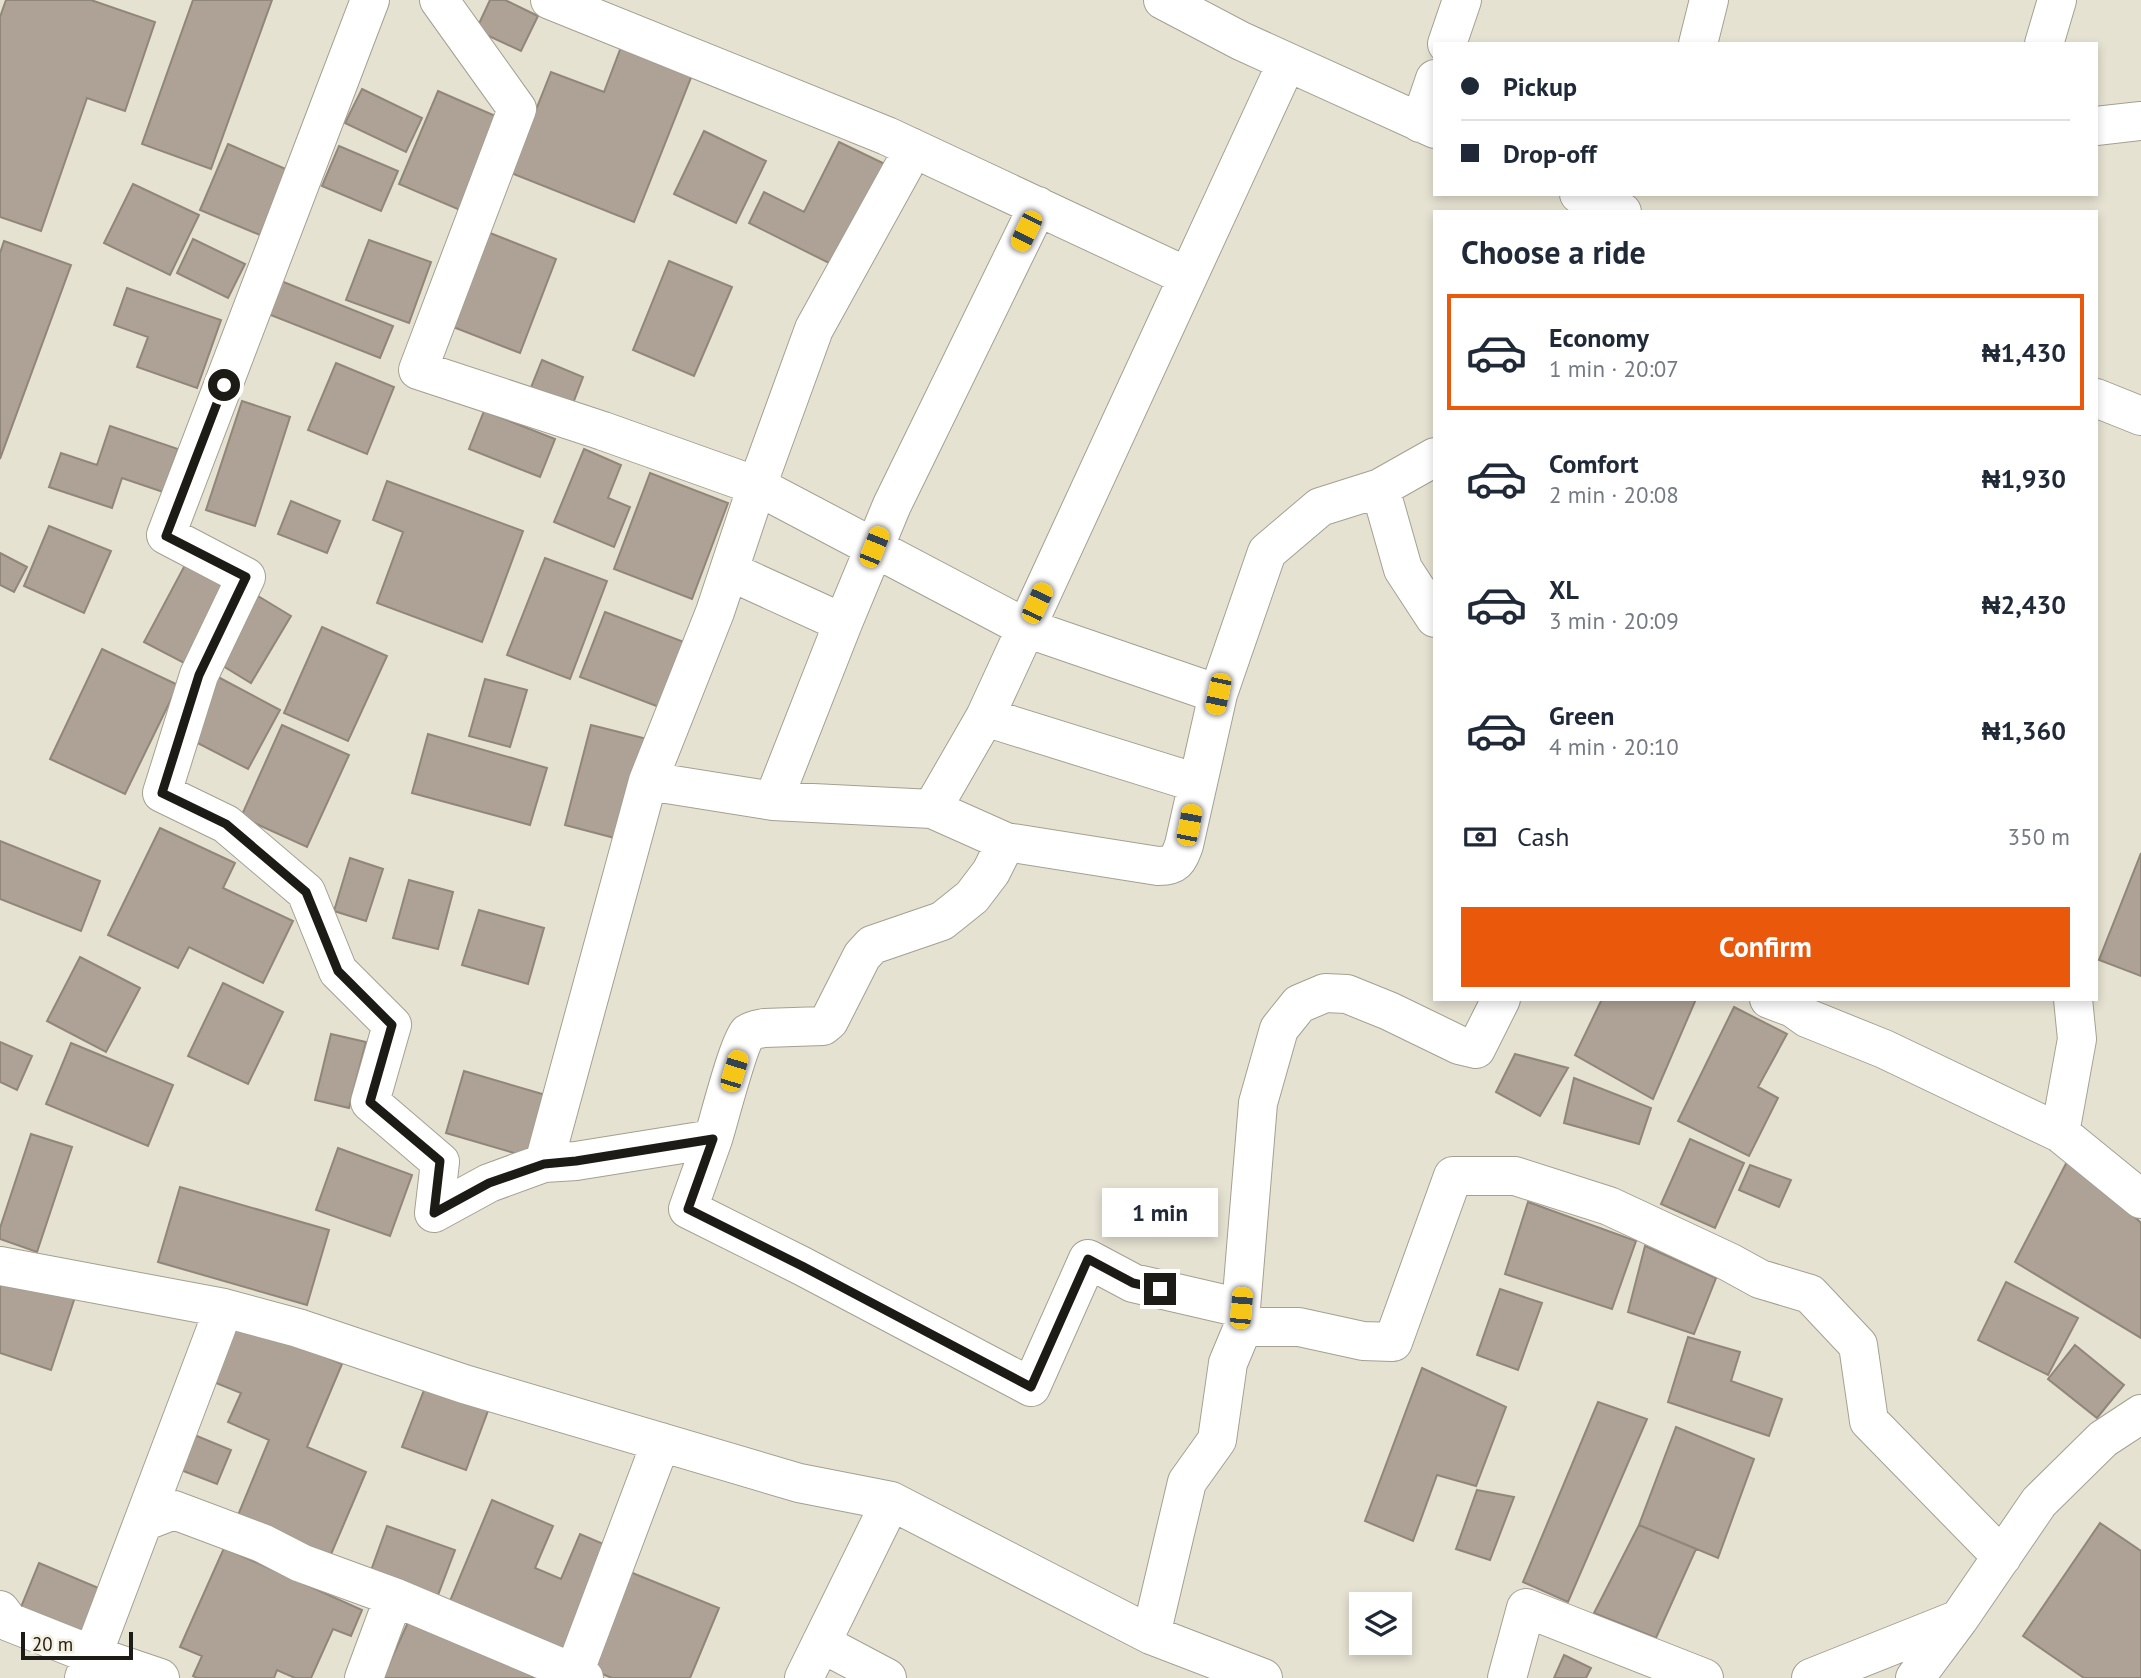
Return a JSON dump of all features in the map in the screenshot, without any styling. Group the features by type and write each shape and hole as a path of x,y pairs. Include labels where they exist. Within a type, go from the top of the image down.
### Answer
{"street":[{"path":"370,0 166,536 246,577 199,675 162,793 226,824 306,892 338,971 392,1025 370,1102 440,1161 434,1213 489,1183 544,1164 713,1139"},
{"path":"439,0 517,109 418,370 603,431 757,486 1026,628 1218,694"},
{"path":"550,0 911,147 1186,276"},
{"path":"1163,0 1241,41 1428,126 1433,92"},
{"path":"1448,42 1462,0"},
{"path":"1698,42 1709,0"},
{"path":"2045,42 2057,0"},
{"path":"932,809 985,717 1186,276 1287,62"},
{"path":"2098,125 2141,121"},
{"path":"544,1164 648,781 715,612 814,329 904,166 911,147"},
{"path":"1584,196 1617,210"},
{"path":"773,801 892,505 1038,206"},
{"path":"2098,399 2141,416"},
{"path":"648,781 773,801 932,809 1006,842 1169,866 1178,860 1184,845 1218,694 1267,552 1320,508 1380,488 1433,458"},
{"path":"1380,488 1403,569 1433,615"},
{"path":"729,571 843,623"},
{"path":"985,717 1197,783"},
{"path":"1006,842 991,872 972,897 942,921 872,945 862,956 829,1021 822,1026 764,1028 748,1033 688,1209 1031,1387 1088,1259 1133,1283 1241,1308 1258,1104 1279,1029 1299,1004 1325,993 1347,995 1389,1011 1459,1045 1476,1049 1500,1001"},
{"path":"1774,1001 1793,1008 1807,1018 1884,1049 2060,1133 2141,1199"},
{"path":"2060,1133 2077,1039 2073,1001"},
{"path":"1151,1635 1187,1482 1217,1440 1228,1363 1243,1327 1299,1326 1363,1341 1393,1342 1453,1175 1515,1176 1609,1206 1730,1262 1760,1279 1810,1294 1858,1345 1869,1421 2002,1557"},
{"path":"0,1266 224,1308 298,1328 464,1384 799,1483 891,1501 1151,1635 1264,1678"},
{"path":"88,1666 224,1308"},
{"path":"1915,1678 2039,1502 2103,1439 2141,1414"},
{"path":"143,1522 174,1510 262,1543 301,1563 394,1597 563,1673 661,1442"},
{"path":"804,1678 891,1501"},
{"path":"364,1678 394,1597"},
{"path":"1507,1678 1526,1608 1704,1678"},
{"path":"0,1610 9,1622 88,1666 160,1678"},
{"path":"1811,1678 1959,1619"},
{"path":"821,1643 887,1678"}],"building":[{"path":"6,0 91,0 155,22 125,111 87,98 41,231 0,217 0,17"},
{"path":"193,0 272,0 211,169 142,144"},
{"path":"490,0 505,0 538,16 521,51 476,30"},
{"path":"621,47 692,75 634,222 511,173 551,72 604,92"},
{"path":"362,89 422,118 406,152 345,123"},
{"path":"438,91 500,118 460,210 399,184"},
{"path":"704,131 766,161 736,223 674,194"},
{"path":"839,142 889,166 839,268 749,223 764,192 804,212"},
{"path":"228,144 288,170 260,235 200,210"},
{"path":"339,146 398,171 381,211 322,186"},
{"path":"133,184 199,215 170,275 104,243"},
{"path":"490,233 556,259 520,353 453,327"},
{"path":"193,239 245,264 228,298 177,273"},
{"path":"369,240 431,262 409,323 346,300"},
{"path":"4,241 71,265 0,459 0,253"},
{"path":"669,261 732,287 694,376 633,350"},
{"path":"281,281 393,326 380,358 268,314"},
{"path":"127,288 221,320 197,388 137,367 148,337 114,325"},
{"path":"542,360 583,377 572,406 530,390"},
{"path":"336,363 394,387 367,454 308,430"},
{"path":"242,401 290,417 255,526 206,510"},
{"path":"484,411 555,439 540,477 469,449"},
{"path":"110,426 178,449 163,492 122,478 112,508 49,487 61,453 97,465"},
{"path":"584,449 621,465 608,498 630,507 614,547 554,522"},
{"path":"650,473 728,503 692,599 614,569"},
{"path":"387,481 523,531 482,642 377,603 403,532 373,520"},
{"path":"291,501 340,521 327,553 278,534"},
{"path":"49,526 111,551 84,613 24,586"},
{"path":"0,553 27,567 14,592 0,585"},
{"path":"545,558 607,581 570,679 507,655"},
{"path":"185,565 226,586 186,664 144,642"},
{"path":"258,596 291,616 251,683 218,663"},
{"path":"605,612 684,642 659,707 580,677"},
{"path":"322,627 387,656 348,741 284,713"},
{"path":"102,649 178,685 125,794 50,759"},
{"path":"218,677 280,710 248,769 186,737"},
{"path":"485,679 527,690 510,747 469,736"},
{"path":"282,725 349,755 307,847 241,817"},
{"path":"591,725 651,740 626,841 565,825"},
{"path":"428,734 547,768 530,825 412,793"},
{"path":"160,828 235,863 223,888 293,921 263,983 189,947 178,968 108,935"},
{"path":"0,841 100,881 81,931 0,899"},
{"path":"2141,853 2141,976 2099,960"},
{"path":"350,858 383,869 366,921 334,911"},
{"path":"409,880 453,892 438,949 393,938"},
{"path":"479,910 544,928 528,984 462,965"},
{"path":"80,957 140,988 106,1052 47,1021"},
{"path":"223,983 283,1012 248,1084 188,1056"},
{"path":"1601,1001 1695,1001 1653,1099 1575,1055"},
{"path":"1734,1007 1787,1034 1758,1087 1778,1098 1749,1156 1678,1121"},
{"path":"331,1034 366,1042 349,1108 315,1100"},
{"path":"0,1042 32,1056 17,1090 0,1082"},
{"path":"71,1043 173,1085 148,1146 46,1104"},
{"path":"1515,1054 1568,1068 1540,1116 1496,1092"},
{"path":"464,1071 549,1096 531,1158 446,1133"},
{"path":"1574,1078 1651,1108 1639,1144 1564,1123"},
{"path":"31,1134 72,1147 37,1252 0,1239 0,1228"},
{"path":"1690,1139 1744,1163 1715,1228 1661,1204"},
{"path":"338,1148 412,1175 390,1236 316,1210"},
{"path":"2071,1154 2141,1223 2141,1338 2015,1262"},
{"path":"1750,1165 1791,1180 1779,1207 1739,1190"},
{"path":"180,1187 329,1230 307,1305 158,1262"},
{"path":"1528,1202 1636,1241 1612,1309 1505,1274"},
{"path":"1645,1246 1716,1278 1694,1334 1628,1312"},
{"path":"0,1275 76,1294 51,1370 0,1353"},
{"path":"2006,1282 2078,1318 2048,1375 1978,1340"},
{"path":"1500,1289 1542,1303 1518,1370 1477,1355"},
{"path":"232,1318 342,1364 307,1447 366,1472 329,1559 236,1520 269,1440 228,1422 241,1393 206,1379"},
{"path":"1688,1337 1740,1352 1731,1381 1782,1399 1769,1436 1668,1402"},
{"path":"2075,1345 2124,1385 2097,1418 2048,1379"},
{"path":"1422,1368 1506,1407 1476,1486 1437,1475 1413,1541 1365,1521"},
{"path":"426,1385 489,1408 466,1470 402,1447"},
{"path":"1598,1402 1647,1419 1568,1602 1523,1582"},
{"path":"1676,1427 1754,1459 1718,1558 1639,1525"},
{"path":"192,1434 231,1450 217,1484 178,1469"},
{"path":"1477,1490 1514,1497 1490,1560 1456,1549"},
{"path":"492,1500 553,1526 535,1568 561,1579 580,1534 608,1546 559,1662 445,1613"},
{"path":"2100,1523 2141,1551 2141,1678 2084,1678 2023,1636"},
{"path":"1639,1525 1696,1549 1656,1638 1594,1613"},
{"path":"387,1526 455,1550 435,1603 368,1579"},
{"path":"224,1548 362,1610 351,1636 333,1629 311,1678 295,1678 277,1670 274,1678 193,1676 202,1656 180,1647"},
{"path":"39,1563 108,1592 87,1641 19,1612"},
{"path":"630,1572 719,1608 690,1678 612,1678 590,1669"},
{"path":"409,1620 537,1678 383,1678"},
{"path":"1564,1655 1591,1668 1586,1678 1554,1678"}],"route":[{"path":"224,385 166,536 246,577 199,675 162,793 226,824 306,892 338,971 392,1025 370,1102 440,1161 434,1213 489,1183 544,1164 713,1139 688,1209 1031,1387 1088,1259 1133,1283 1160,1289"}]}
